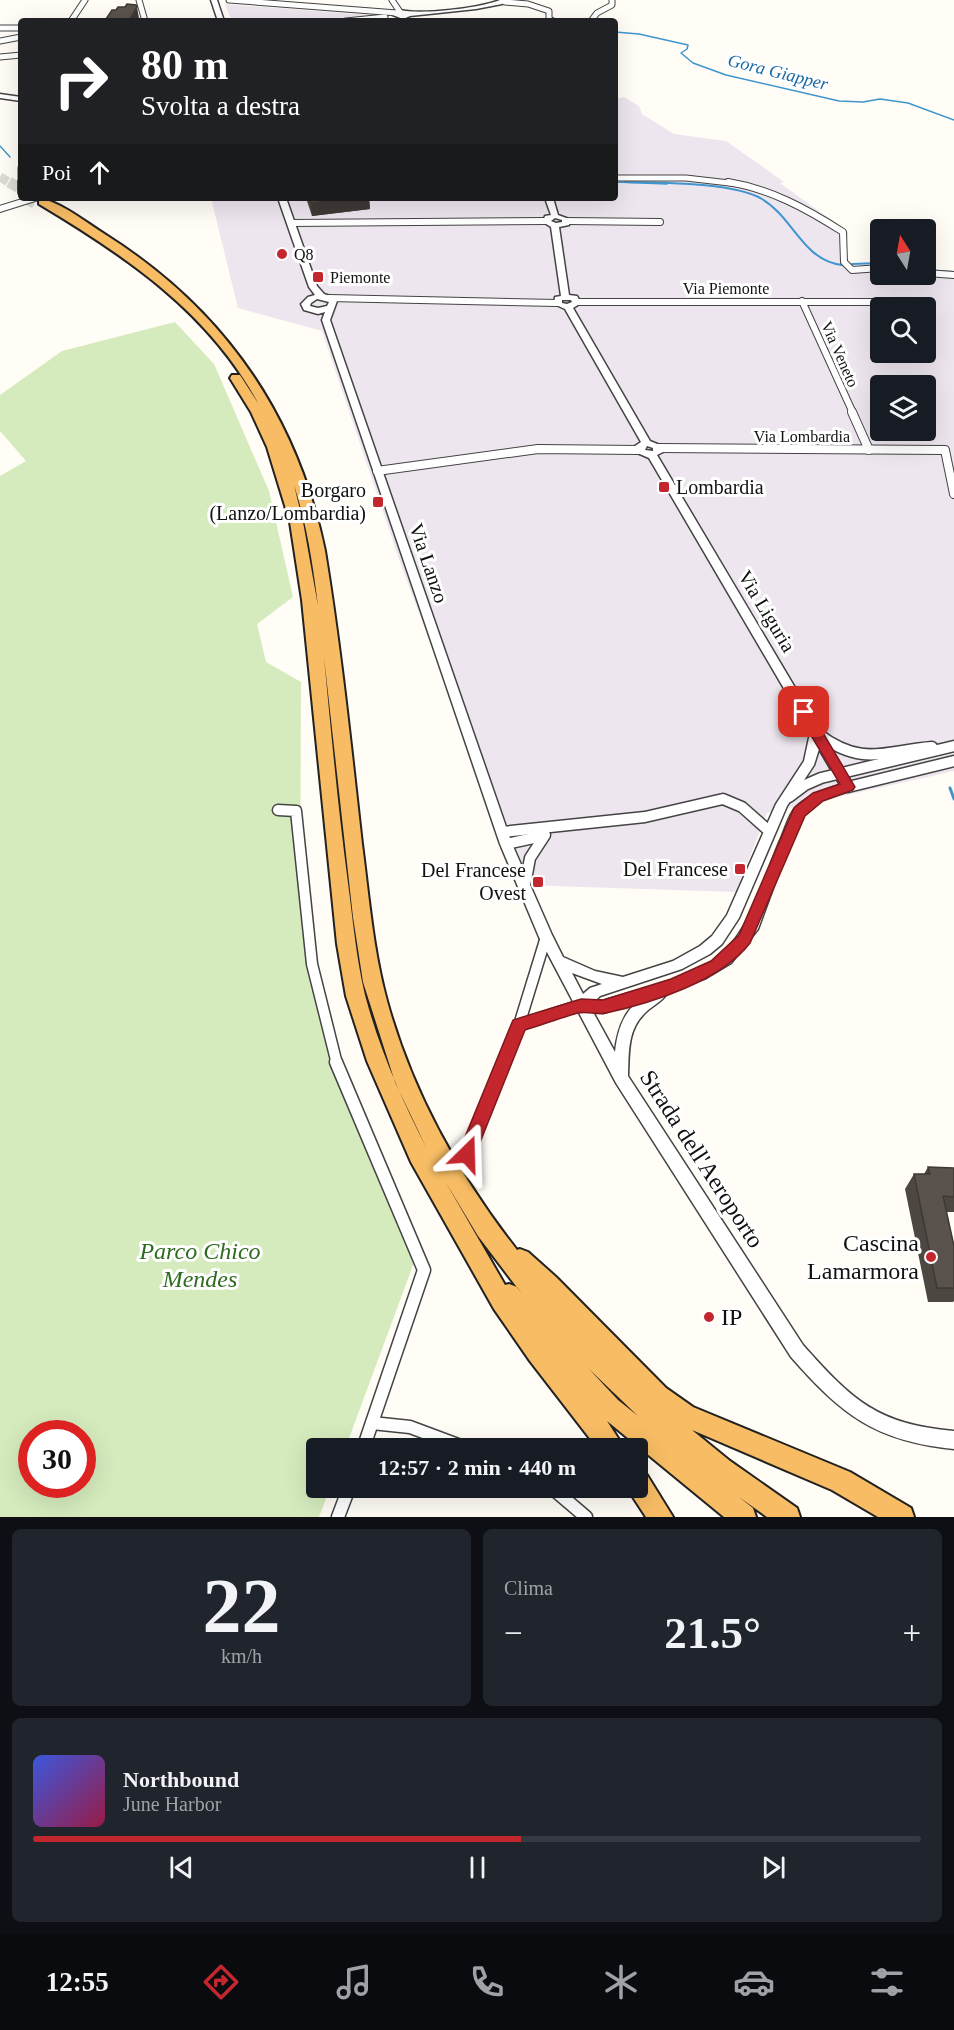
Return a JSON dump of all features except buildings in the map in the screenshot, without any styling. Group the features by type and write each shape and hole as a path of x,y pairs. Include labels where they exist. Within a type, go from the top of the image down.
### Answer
{"highway":[{"path":"33,201 109,249 160,290 198,328 242,386 263,425 282,469 296,517 310,594 333,841 348,957 369,1041 398,1115 436,1188 514,1320 605,1438"},
{"path":"34,201 117,246 171,287 202,318 239,362 261,396 283,440 295,468 315,537 336,690 364,942 389,1038 418,1110 455,1181 492,1236 549,1310 620,1383 693,1445 788,1517"},
{"path":"492,1236 548,1285 658,1396 685,1415 841,1481 902,1517"},
{"path":"468,1242 535,1329 610,1408 744,1517"},
{"path":"648,1498 661,1517"}],"street":[{"path":"73,18 85,0"},
{"path":"139,0 144,18"},
{"path":"220,18 214,2 222,0"},
{"path":"229,0 402,15"},
{"path":"392,0 402,15"},
{"path":"593,18 597,13 612,5 612,0"},
{"path":"374,18 465,9 487,2 505,1 528,4 549,11 549,18"},
{"path":"0,19 18,28"},
{"path":"0,28 18,28"},
{"path":"0,41 18,38"},
{"path":"0,57 18,55"},
{"path":"4,97 18,104"},
{"path":"618,178 685,177 758,188 823,219 843,232 844,262 852,270 870,269"},
{"path":"0,209 24,201"},
{"path":"283,201 313,287 328,302"},
{"path":"550,201 555,216 566,221 660,222"},
{"path":"291,223 546,221 555,216"},
{"path":"546,221 555,226 564,224 566,221"},
{"path":"555,226 566,297"},
{"path":"936,274 954,275"},
{"path":"313,287 311,298 306,302 306,306 326,320"},
{"path":"311,298 328,302 352,300 557,303 568,307 576,305 577,302 574,298 566,297 560,298 557,303"},
{"name":"Via Veneto","path":"802,301 868,450"},
{"path":"314,310 328,302"},
{"path":"326,320 328,302"},
{"name":"Via Piemonte","path":"577,302 870,302"},
{"path":"568,307 643,446 645,454 656,452"},
{"name":"Via Lanzo","path":"326,320 498,818"},
{"path":"377,471 538,449 643,446"},
{"name":"Via Lombardia","path":"656,452 945,450 954,494"},
{"name":"Via Liguria","path":"656,452 848,787"},
{"path":"816,732 837,748 862,756 919,747 952,747"},
{"path":"581,1005 595,992 685,962 717,940 732,918 782,804 810,762 816,743 816,732"},
{"path":"782,804 805,785 840,773 952,747"},
{"path":"519,1025 581,1005 603,1007 675,984 716,966 736,950 751,929 799,812 818,797 848,787 954,761"},
{"path":"504,838 564,825 645,817 723,800 733,800 740,804 769,831"},
{"path":"278,810 296,811 312,964 336,1062 424,1270 367,1438"},
{"name":"Strada dell'Aeroporto","path":"498,818 525,891 546,938 621,1078 797,1351 848,1404 875,1423 907,1435 954,1440"},
{"path":"525,891 526,869 536,845 545,835 564,825"},
{"path":"504,838 545,835"},
{"path":"467,1154 519,1025 546,938"},
{"path":"557,960 593,976 626,982"},
{"path":"621,1078 624,1031 631,1016 654,997 675,984"},
{"path":"372,1423 405,1424 441,1438"},
{"path":"338,1517 345,1498"},
{"path":"564,1498 586,1517"}],"shaded area":[{"path":"225,4 380,16 358,18 231,18"},
{"path":"624,97 639,106 642,114 674,134 726,141 784,182 780,183 848,232 846,261 851,266 870,265 870,285 936,285 936,273 954,273 954,771 767,813 736,892 521,885 401,565 322,331 238,308 212,201 618,201 618,98"}],"green space":[{"name":"Parco Chico Mendes","path":"175,322 214,364 269,491 293,597 257,624 266,662 301,682 300,905 346,1096 415,1260 349,1438 306,1438 306,1498 326,1498 319,1517 0,1517 0,476 26,461 0,431 0,395 62,351"}],"waterway":[{"name":"Gora Giapper","path":"618,32 639,34 688,45 687,49 681,53 693,63 726,75 839,101 863,102 880,99 908,103 954,120"},
{"path":"0,146 10,157"},
{"path":"618,182 667,184"},
{"path":"625,182 695,184 749,193 773,207 817,255 828,262 842,265"},
{"path":"852,264 870,263"},
{"path":"936,271 954,272"},
{"path":"950,788 954,799"}],"tunnel":[{"path":"0,177 12,184"},
{"path":"9,182 18,187"},
{"path":"30,201 36,204"}],"place":[{"name":"Q8","path":"282,254"},
{"name":"Piemonte","path":"318,277"},
{"name":"Lombardia","path":"664,487"},
{"name":"Borgaro (Lanzo/Lombardia)","path":"378,502"},
{"name":"Del Francese","path":"740,869"},
{"name":"Del Francese Ovest","path":"538,882"},
{"name":"Cascina Lamarmora","path":"931,1257"},
{"name":"IP","path":"709,1317"}],"route":[{"path":"467,1154 519,1025 581,1005 603,1007 675,984 716,966 736,950 745,939 799,812 818,797 848,787 804,712"}]}
